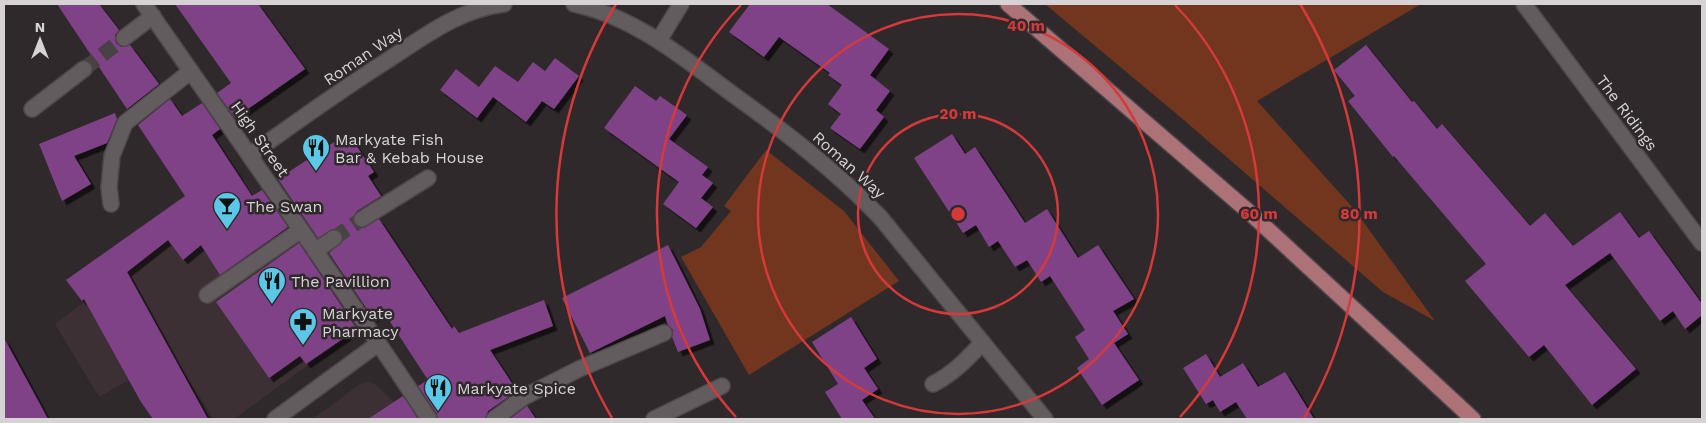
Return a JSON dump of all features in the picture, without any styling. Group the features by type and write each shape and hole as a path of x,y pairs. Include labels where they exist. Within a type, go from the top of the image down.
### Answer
{"main road":[{"path":"1008,4 1249,212 1473,419"}],"street":[{"name":"Roman Way","path":"250,155 368,72 446,22 471,12 504,4"},
{"name":"Roman Way","path":"574,4 616,16 658,40 791,137 855,191 880,217 1045,419"},
{"path":"658,40 681,4"},
{"name":"The Ridings","path":"1524,4 1702,243"},
{"name":"High Street","path":"148,10 250,155 429,419"},
{"path":"124,38 148,10"},
{"path":"32,109 84,69"},
{"path":"111,204 109,180 112,156 126,123 191,71"},
{"path":"362,220 428,178"},
{"path":"207,295 301,230"},
{"path":"315,251 334,238"},
{"path":"494,419 524,397 580,369 664,333"},
{"path":"275,419 379,343"},
{"path":"933,384 962,366 982,343"},
{"path":"654,419 722,386"}],"shaded area":[{"path":"1045,4 1421,4 1257,101 1354,209 1435,321 1383,292 1185,121"},
{"path":"766,150 844,211 899,281 749,375 681,257 701,247 731,211 724,206"},
{"path":"245,181 351,334 234,419 214,419 173,356 99,397 55,324"},
{"path":"367,382 375,384 394,402 368,419 313,419 360,384"}],"building":[{"path":"57,4 99,4 119,30 115,35 116,43 121,47 130,45 159,84 127,109"},
{"path":"175,4 258,4 305,69 235,118 217,93 231,83"},
{"path":"750,4 827,4 889,49 870,75 890,91 876,110 884,117 860,149 830,128 841,114 828,104 842,85 828,75 830,73 779,37 764,57 729,32"},
{"path":"1366,45 1412,102 1414,101 1437,129 1442,124 1530,226 1545,213 1573,246 1620,212 1639,238 1649,231 1702,304 1702,315 1685,329 1673,311 1660,321 1610,253 1565,285 1636,369 1592,405 1544,345 1529,357 1465,281 1486,264 1393,157 1348,101 1355,96 1334,70"},
{"path":"555,58 579,76 554,109 542,101 526,122 493,97 477,118 440,90 456,69 479,87 495,66 518,82 533,62 545,71"},
{"path":"635,86 656,101 660,96 687,115 669,139 708,167 702,175 713,183 701,198 713,207 696,228 663,204 679,182 604,128"},
{"path":"170,99 182,116 202,103 220,129 212,135 252,196 262,190 288,227 220,275 201,245 183,260 168,240 127,272 208,419 153,419 141,402 84,299 82,301 66,280 185,196 138,125"},
{"path":"115,113 117,119 107,143 74,156 91,184 62,201 39,144"},
{"path":"348,133 374,172 368,176 381,196 357,211 353,219 354,224 363,228 379,219 452,329 454,326 459,333 544,300 553,326 490,350 517,391 488,411 485,419 438,419 437,414 418,386 428,380 383,311 373,318 329,253 342,242 342,233 333,229 318,238 278,179"},
{"path":"952,134 965,154 975,147 1025,223 1047,209 1078,258 1098,245 1134,299 1113,311 1128,334 1114,343 1139,380 1102,405 1077,368 1089,359 1075,337 1085,330 1050,276 1041,282 1027,260 1015,267 998,241 989,247 976,225 963,233 914,158"},
{"name":"The Pavillion","path":"299,243 357,329 306,364 300,356 269,378 216,302"},
{"path":"668,245 700,309 710,340 678,352 672,337 673,330 668,325 665,316 590,353 562,298"},
{"path":"851,317 877,359 864,368 878,389 862,400 875,419 842,419 825,392 838,384 812,342"},
{"path":"4,338 48,419 4,419"},
{"path":"1206,354 1220,377 1243,363 1258,387 1285,372 1314,419 1247,419 1236,402 1220,412 1213,400 1206,404 1183,368"},
{"path":"403,396 418,419 368,419"},
{"path":"527,406 536,419 510,419"}],"tunnel":[{"path":"84,69 124,38"},
{"path":"334,238 362,219"}],"place":[{"name":"Markyate Fish Bar & Kebab House","path":"316,172"},
{"name":"The Swan","path":"227,230"},
{"name":"The Pavillion","path":"272,305"},
{"name":"Markyate Pharmacy","path":"303,346"},
{"name":"Markyate Spice","path":"438,412"}]}
